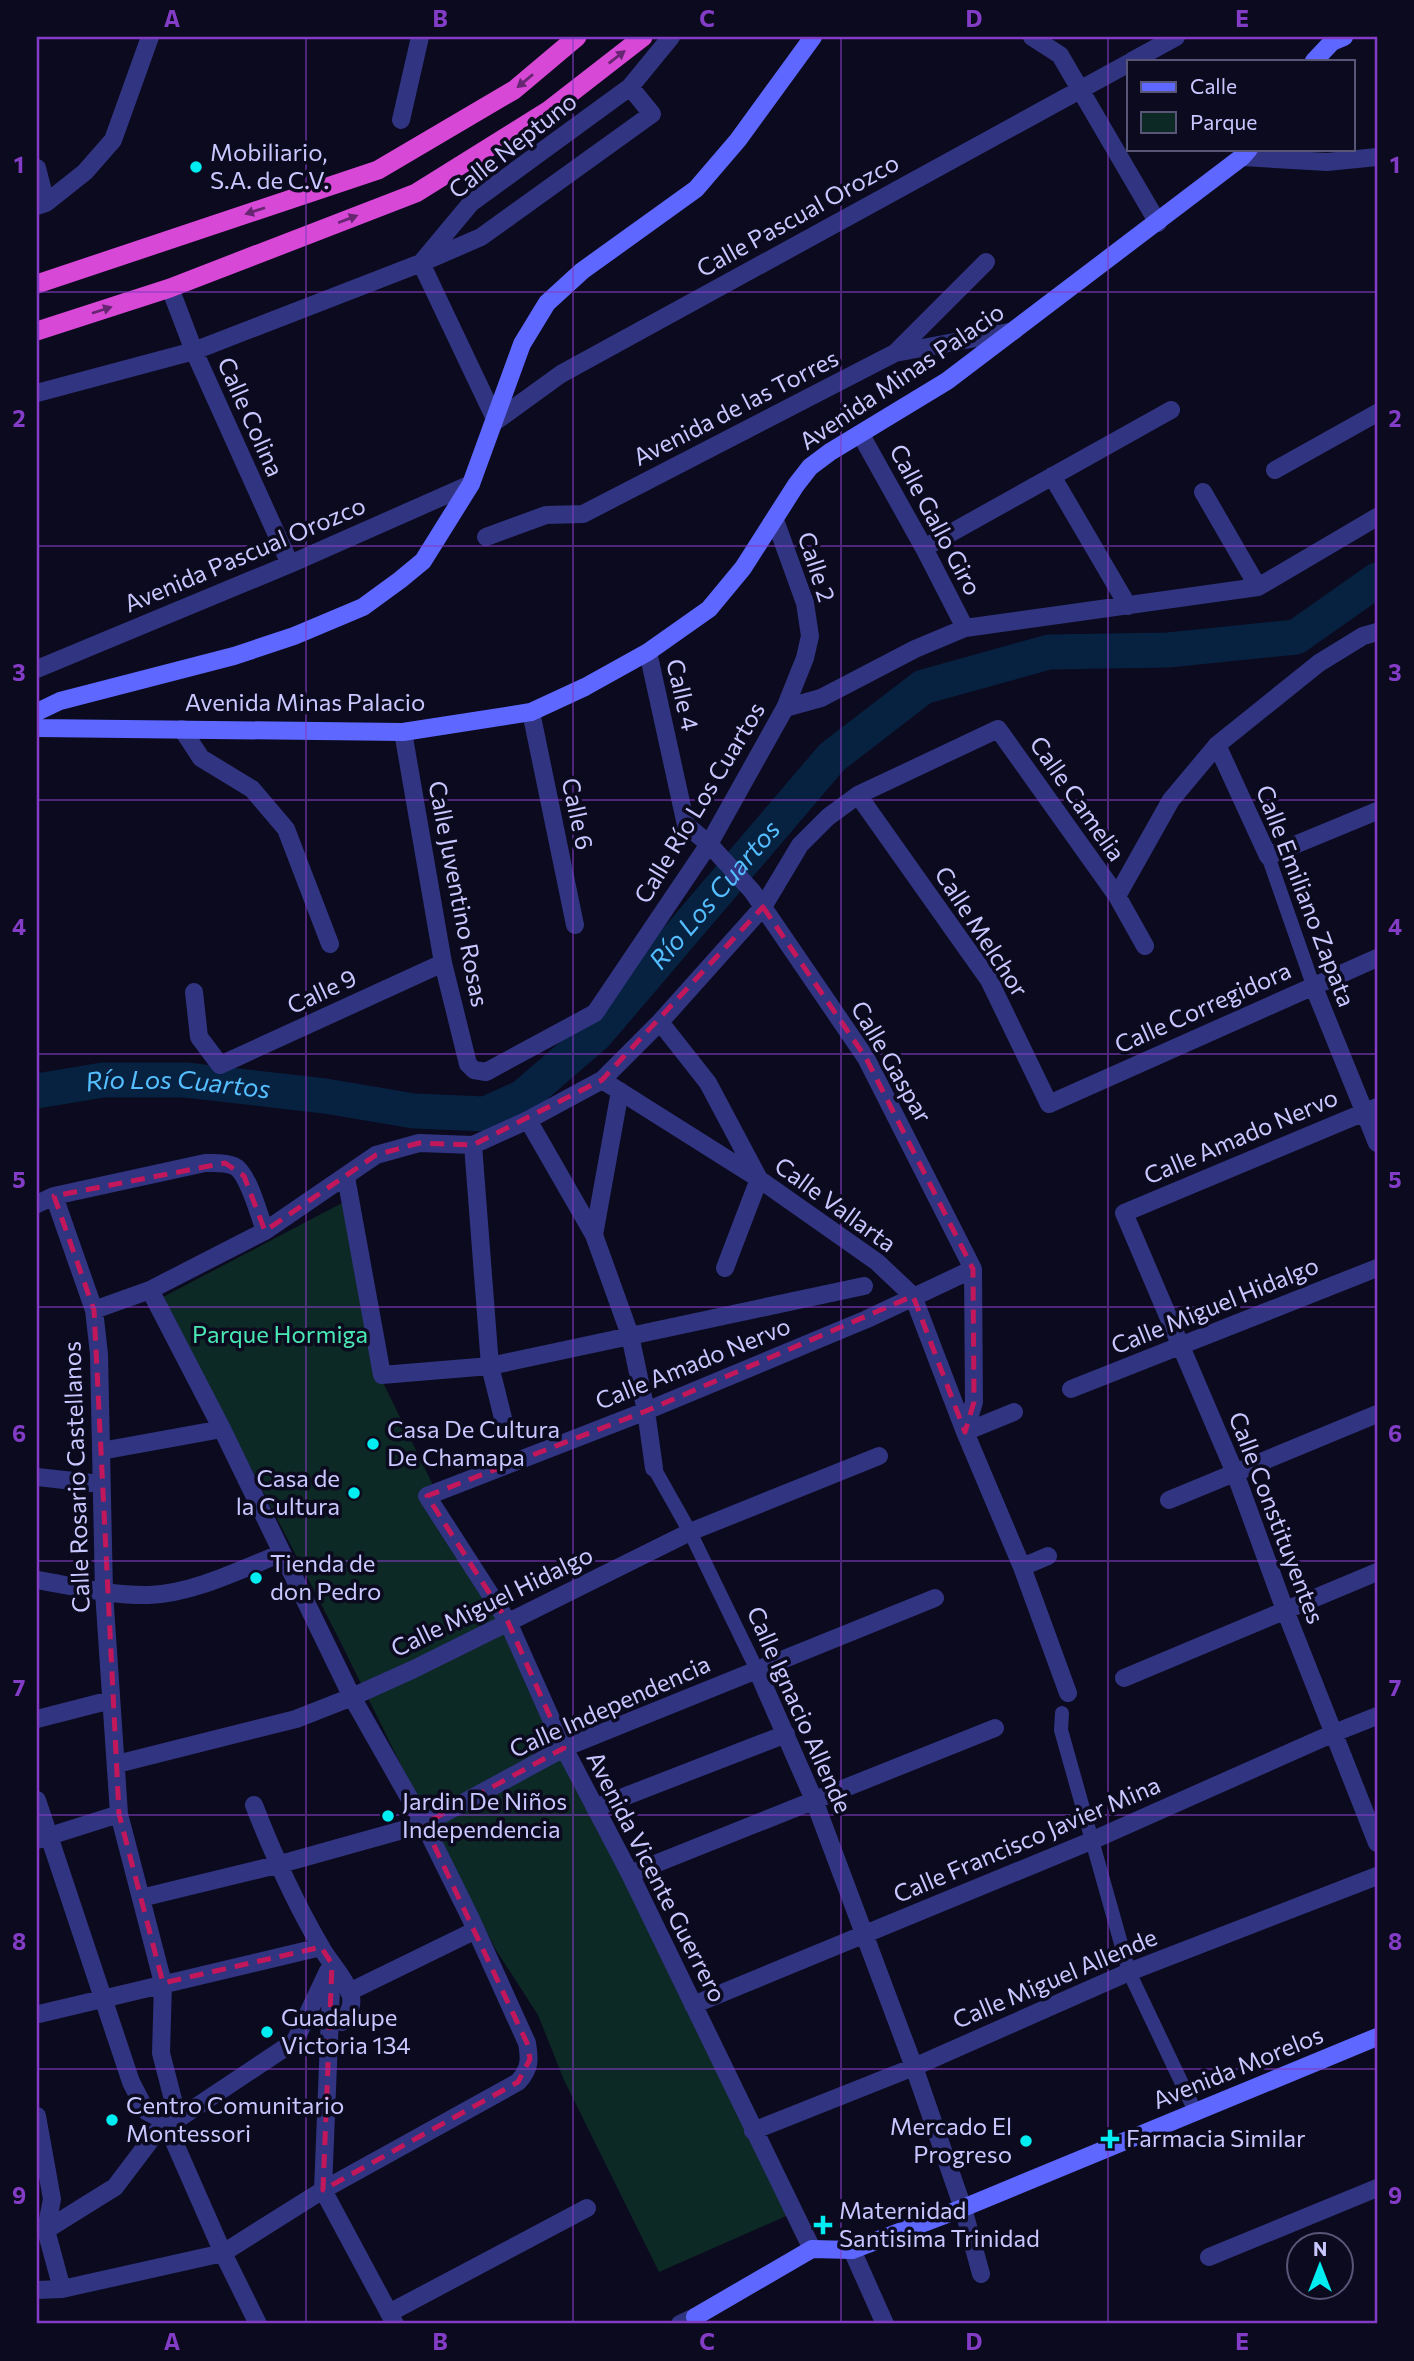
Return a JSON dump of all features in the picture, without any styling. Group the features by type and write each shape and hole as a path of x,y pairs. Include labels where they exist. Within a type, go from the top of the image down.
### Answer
{"highway":[{"path":"37,284 378,170 514,90 577,37"},
{"path":"37,331 170,288 416,193 549,110 643,37"}],"main road":[{"path":"37,712 60,701 234,656 294,636 363,607 423,561 471,484 522,344 547,303 582,271 696,189 738,140 813,37"},
{"path":"1315,60 1334,38"},
{"name":"Avenida Minas Palacio","path":"37,728 403,732 531,712 585,687 648,652 709,609 743,568 810,467 947,381 1158,223 1245,153"},
{"name":"Avenida Morelos","path":"812,2249 852,2250 963,2208 1377,2037"},
{"path":"691,2322 812,2249"}],"street":[{"path":"37,168 42,204 85,172 113,140 150,37"},
{"path":"401,120 420,37"},
{"name":"Calle Neptuno","path":"421,263 471,203 630,87 671,37"},
{"path":"1032,37 1060,55 1158,223"},
{"name":"Calle Pascual Orozco","path":"1135,60 1176,37"},
{"name":"Calle Pascual Orozco","path":"496,421 561,374 1127,64"},
{"path":"37,393 194,351 481,237 652,114 630,87"},
{"path":"1245,153 1327,162 1376,161"},
{"path":"895,353 986,262"},
{"path":"421,263 496,421"},
{"name":"Calle Colina","path":"170,288 194,351 290,564"},
{"name":"Avenida de las Torres","path":"486,537 546,515 583,514 895,353 1013,331"},
{"path":"924,548 1171,410"},
{"path":"1275,470 1377,413"},
{"name":"Calle Gallo Giro","path":"861,435 965,628"},
{"path":"1052,477 1128,606"},
{"name":"Avenida Pascual Orozco","path":"37,668 290,564 471,484"},
{"path":"1203,492 1258,587"},
{"name":"Calle Río Los Cuartos","path":"468,1064 474,1070 486,1072 595,1013 715,851 785,708 821,698 915,649 965,628 1258,587 1377,517"},
{"name":"Calle 2","path":"775,520 805,603 810,636 785,708"},
{"path":"1117,896 1171,800 1217,745 1319,663 1363,636 1377,632"},
{"name":"Calle 4","path":"648,652 687,825 715,851"},
{"name":"Calle 6","path":"531,712 575,925"},
{"path":"182,729 201,758 252,789 286,829 330,944"},
{"name":"Calle Camelia","path":"858,795 998,729 1117,896 1145,946"},
{"name":"Calle Juventino Rosas","path":"403,732 443,963 468,1064"},
{"name":"Calle Emiliano Zapata","path":"1217,745 1268,856 1314,985 1371,1110 1377,1143"},
{"path":"94,1310 150,1290 265,1231 376,1155 419,1143 473,1144 528,1120 602,1080 660,1022 762,908 800,845 828,817 858,795"},
{"name":"Calle Melchor","path":"858,795 989,980 1049,1104"},
{"path":"1268,856 1377,811"},
{"name":"Calle Gaspar","path":"715,851 752,891 866,1058 973,1269"},
{"name":"Calle Corregidora","path":"1049,1104 1377,958"},
{"name":"Calle 9","path":"194,992 199,1037 220,1065 443,963"},
{"path":"660,1022 708,1083 759,1179 725,1268"},
{"name":"Calle Vallarta","path":"602,1080 759,1179 877,1262 913,1296 965,1432 1022,1567 1068,1693"},
{"path":"594,1235 620,1091"},
{"name":"Calle Amado Nervo","path":"1124,1213 1371,1110"},
{"name":"Calle Ignacio Allende","path":"528,1120 594,1235 630,1335 646,1411 654,1468 690,1532 757,1671 814,1800 914,2067 963,2208 981,2274"},
{"path":"473,1144 490,1366 504,1422"},
{"path":"37,1204 54,1196 205,1163 225,1163 237,1167 244,1176 265,1231"},
{"name":"Calle Amado Nervo","path":"346,1177 382,1375 490,1366 864,1286"},
{"name":"Calle Rosario Castellanos","path":"54,1196 94,1310 99,1354 104,1592 117,1763"},
{"name":"Calle Constituyentes","path":"1124,1213 1235,1473 1285,1610 1377,1843"},
{"name":"Calle Miguel Hidalgo","path":"1071,1389 1377,1268"},
{"path":"965,1432 974,1402 973,1269"},
{"name":"Calle Amado Nervo","path":"427,1496 646,1411 867,1319 973,1269"},
{"path":"37,2290 62,2289 222,2253 323,2190 518,2082 527,2073 530,2059 527,2043 424,1824 352,1697 222,1429 150,1290"},
{"path":"965,1432 1014,1412"},
{"path":"1169,1500 1377,1414"},
{"path":"101,1451 222,1429"},
{"name":"Calle Miguel Hidalgo","path":"117,1763 296,1719 352,1697 690,1532 879,1456"},
{"path":"37,1477 101,1484"},
{"name":"Avenida Vicente Guerrero","path":"427,1496 508,1622 564,1748 630,1874 812,2249"},
{"path":"37,1580 104,1592 150,1595 203,1584 282,1553"},
{"path":"1022,1567 1048,1556"},
{"path":"1124,1678 1377,1572"},
{"name":"Calle Independencia","path":"141,1898 424,1824 564,1748 935,1598"},
{"path":"37,1718 111,1700"},
{"path":"1062,1713 1061,1730 1129,1972 1195,2112"},
{"name":"Calle Francisco Javier Mina","path":"693,2005 1091,1842 1377,1716"},
{"path":"630,1874 995,1728"},
{"path":"595,1808 786,1734"},
{"path":"117,1763 119,1814 163,1983 161,2053 171,2120 222,2253 258,2324"},
{"path":"37,1800 43,1838 103,1997 131,2082 146,2110 171,2120"},
{"path":"254,1805 277,1864 321,1947 332,1964 349,1992 352,2002 342,2022 332,1964"},
{"path":"43,1838 119,1814"},
{"name":"Calle Miguel Allende","path":"753,2131 914,2067 1129,1972 1377,1876"},
{"path":"349,1992 476,1930"},
{"path":"39,2014 321,1947"},
{"path":"37,2248 46,2230 115,2188 171,2120 295,2041 332,1964"},
{"path":"332,1964 323,2190 392,2319 587,2208"},
{"path":"37,2116 46,2230 62,2289"},
{"path":"1209,2258 1377,2188"},
{"path":"852,2250 885,2324"}],"highlighted area":[{"path":"763,907 866,1058 973,1269 974,1402 965,1432 913,1296 646,1411 427,1496 508,1622 564,1748 424,1824 527,2043 530,2059 518,2082 323,2190 332,1964 321,1947 163,1983 119,1814 94,1310 54,1196 225,1163 244,1176 265,1231 376,1155 419,1143 473,1145 602,1080"}],"green space":[{"name":"Parque Hormiga","path":"342,1203 375,1366 595,1818 793,2213 659,2272 564,2080 538,2015 496,1950 426,1816 340,1641 163,1297"}],"waterway":[{"name":"Río Los Cuartos","path":"37,1091 103,1080 186,1080 325,1096 414,1111 485,1114 523,1097 596,1034 832,757 923,687 1049,652 1168,650 1296,637 1377,580"}],"place":[{"name":"Mobiliario, S.A. de C.V.","path":"196,167"},
{"name":"Casa De Cultura De Chamapa","path":"373,1444"},
{"name":"Casa de la Cultura","path":"354,1493"},
{"name":"Tienda de don Pedro","path":"256,1578"},
{"name":"Jardin De Niños Independencia","path":"388,1816"},
{"name":"Guadalupe Victoria 134","path":"267,2032"},
{"name":"Centro Comunitario Montessori","path":"112,2120"},
{"name":"Farmacia Similar","path":"1110,2139"},
{"name":"Mercado El Progreso","path":"1026,2141"},
{"name":"Maternidad Santisima Trinidad","path":"823,2225"}]}
